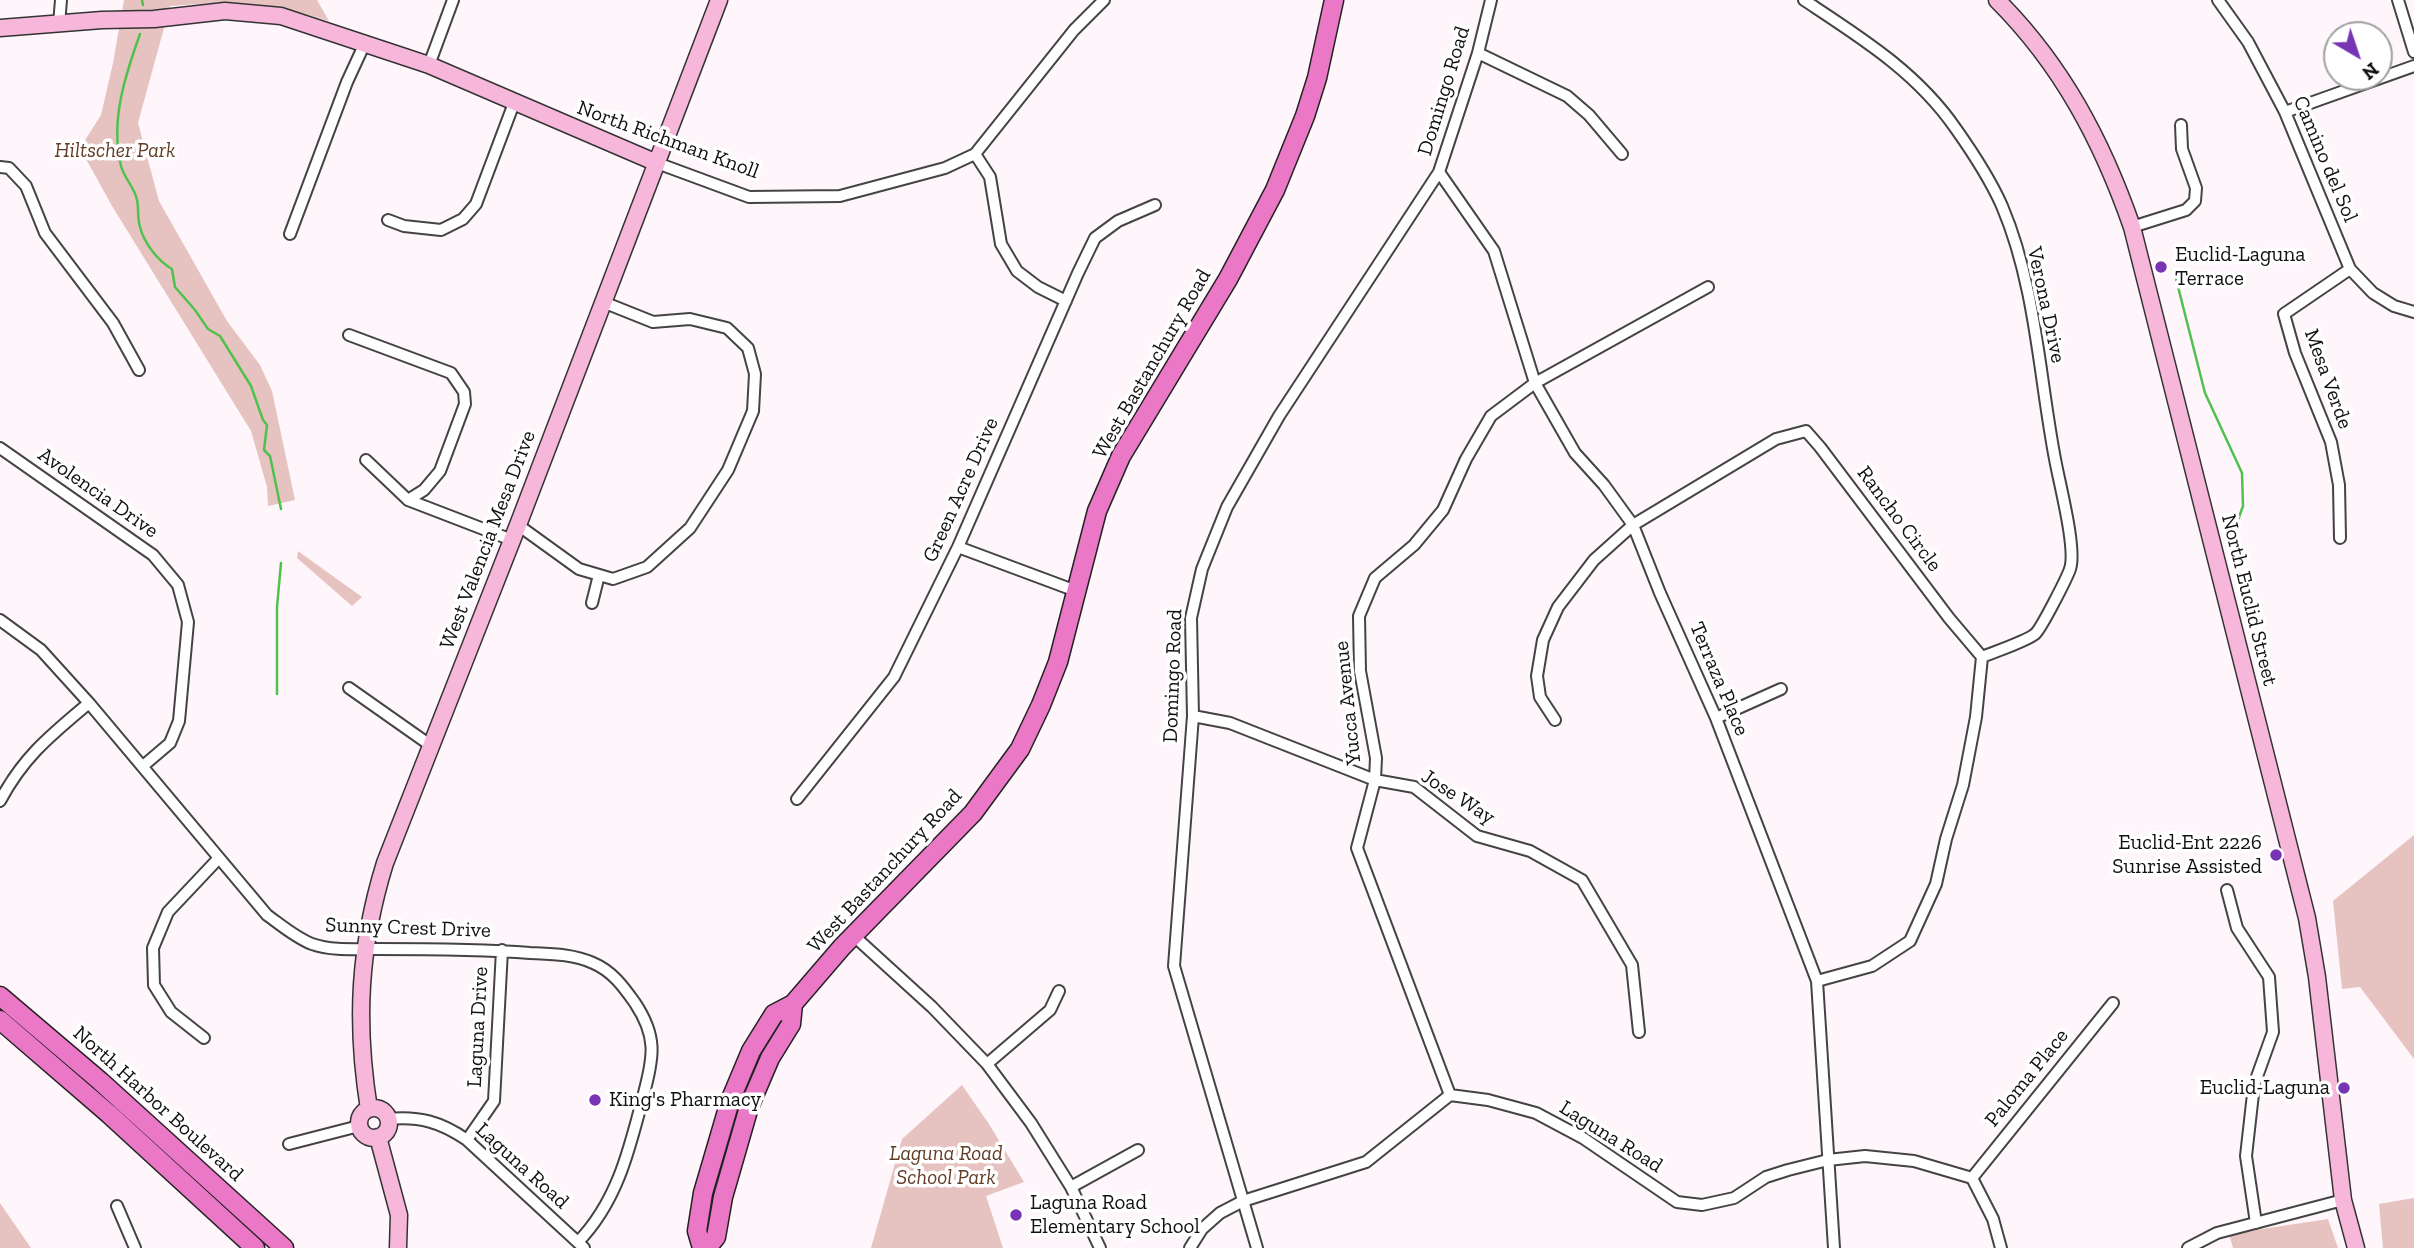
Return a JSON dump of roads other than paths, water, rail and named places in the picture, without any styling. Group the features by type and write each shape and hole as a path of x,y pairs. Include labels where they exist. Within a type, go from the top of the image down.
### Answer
{"main road":[{"name":"West Bastanchury Road","path":"705,1248 716,1237 723,1197 749,1107 770,1058 790,1024 793,1004 854,936 973,813 1020,749 1058,662 1097,511 1121,456 1228,279 1275,190 1305,116 1317,78 1334,0"},
{"name":"North Harbor Boulevard","path":"0,996 100,1081 284,1248"},
{"name":"North Harbor Boulevard","path":"0,1020 109,1114 254,1248"}],"street":[{"path":"60,24 61,0"},
{"path":"429,65 453,0"},
{"name":"West Valencia Mesa Drive","path":"369,1109 360,1032 364,949 372,902 719,0"},
{"name":"North Richman Knoll","path":"0,28 154,19 225,11 281,16 429,65 657,163 749,197 840,196 945,169 975,154 1074,30 1104,0"},
{"name":"Domingo Road","path":"1257,1248 1174,966 1193,716 1191,618 1202,569 1227,508 1279,416 1439,172 1478,53 1491,0"},
{"name":"Verona Drive","path":"1804,0 1872,44 1932,98 1955,127 1986,176 2001,206 2020,265 2036,333 2050,436 2068,517 2071,566 2036,634 1982,657"},
{"name":"Camino del Sol","path":"2218,0 2248,42 2285,112 2350,269 2373,293 2394,306 2414,312"},
{"path":"2398,0 2414,52"},
{"name":"North Euclid Street","path":"2004,2 2036,43 2082,111 2109,163 2132,227 2312,943 2343,1200 2356,1248"},
{"path":"289,234 347,82 365,43"},
{"path":"1478,53 1567,96 1589,115 1622,154"},
{"path":"2285,112 2414,66"},
{"path":"388,220 404,226 441,230 463,219 476,204 514,103"},
{"path":"2132,227 2186,210 2195,201 2196,188 2182,149 2181,125"},
{"path":"975,154 990,177 1001,244 1017,271 1038,287 1066,301"},
{"path":"0,167 9,168 26,186 45,233 113,323 139,370"},
{"name":"Terraza Place","path":"1439,172 1494,251 1535,383 1575,453 1604,485 1633,525 1716,718 1817,981 1834,1248"},
{"name":"Green Acre Drive","path":"797,799 894,677 958,547 1095,238 1118,221 1155,205"},
{"name":"Mesa Verde","path":"2340,538 2339,485 2331,442 2295,353 2284,314 2350,269"},
{"name":"Yucca Avenue","path":"1450,1095 1357,848 1375,780 1376,758 1360,671 1359,616 1375,578 1414,545 1443,510 1466,459 1491,416 1535,383 1708,287"},
{"path":"366,460 408,500 515,533 579,569 613,579 647,567 690,528 728,470 753,411 755,374 748,348 727,328 690,319 653,322 603,302"},
{"path":"349,335 451,373 464,392 466,404 440,471 424,491 408,500"},
{"name":"Rancho Circle","path":"1555,719 1540,697 1537,676 1544,639 1558,607 1594,560 1633,525 1776,439 1806,431 1982,657"},
{"name":"Avolencia Drive","path":"0,447 153,555 178,585 188,622 179,721 170,743 143,766"},
{"path":"958,547 1076,592"},
{"path":"592,603 599,575"},
{"name":"Sunny Crest Drive","path":"0,620 41,650 143,766 267,915 289,931 312,944 340,948 502,950 571,956 593,963 622,984 650,1032 653,1060 626,1162 606,1209 581,1245"},
{"path":"1817,981 1872,966 1910,941 1936,884 1946,839 1963,785 1976,717 1982,657"},
{"path":"349,688 430,746"},
{"path":"1716,718 1781,689"},
{"path":"0,801 13,776 33,752 89,703"},
{"name":"Jose Way","path":"1193,716 1230,723 1375,780 1414,787 1477,836 1530,851 1582,880 1632,965 1639,1032"},
{"path":"204,1038 171,1012 154,985 153,948 167,912 218,859"},
{"path":"2227,890 2237,928 2269,977 2273,1031 2253,1085 2246,1156 2256,1223"},
{"path":"854,936 932,1007 987,1064 1031,1123 1072,1186 1100,1248"},
{"name":"Laguna Drive","path":"467,1140 494,1101 502,950"},
{"path":"987,1064 1051,1010 1059,991"},
{"name":"Paloma Place","path":"1972,1178 2113,1003"},
{"path":"1190,1248 1202,1228 1220,1213 1243,1201 1366,1162 1450,1095"},
{"name":"Laguna Road","path":"1450,1095 1488,1100 1536,1113 1583,1138 1677,1202 1702,1205 1734,1198 1766,1177 1828,1160 1865,1156 1914,1161 1972,1178"},
{"path":"369,1109 383,1111 388,1119 388,1128 378,1137 368,1137 359,1126 360,1118 369,1109"},
{"name":"Laguna Road","path":"388,1119 421,1119 447,1126 467,1140 581,1245"},
{"path":"289,1144 359,1126"},
{"path":"378,1137 399,1215 398,1248"},
{"path":"1072,1186 1138,1150"},
{"path":"1972,1178 1993,1219 2001,1248"},
{"path":"2188,1248 2217,1233 2343,1200"},
{"path":"117,1206 135,1248"}],"waterway":[{"path":"142,0 143,5"},
{"path":"140,34 124,82 118,116 121,166 136,196 139,224 148,245 172,269 175,287 208,329 220,336 251,386 267,425 264,450 270,456 281,509"},
{"path":"2174,271 2205,393 2242,473 2243,506 2234,531"},
{"path":"277,694 277,607 281,563"}],"place":[{"name":"Euclid-Laguna Terrace","path":"2161,267"},
{"name":"Euclid-Ent 2226 Sunrise Assisted","path":"2276,855"},
{"name":"Euclid-Laguna","path":"2344,1088"},
{"name":"King's Pharmacy","path":"595,1100"},
{"name":"Laguna Road Elementary School","path":"1016,1215"}],"park label":[{"name":"Hiltscher Park","path":"115,151"},
{"name":"Laguna Road School Park","path":"946,1166"}]}
